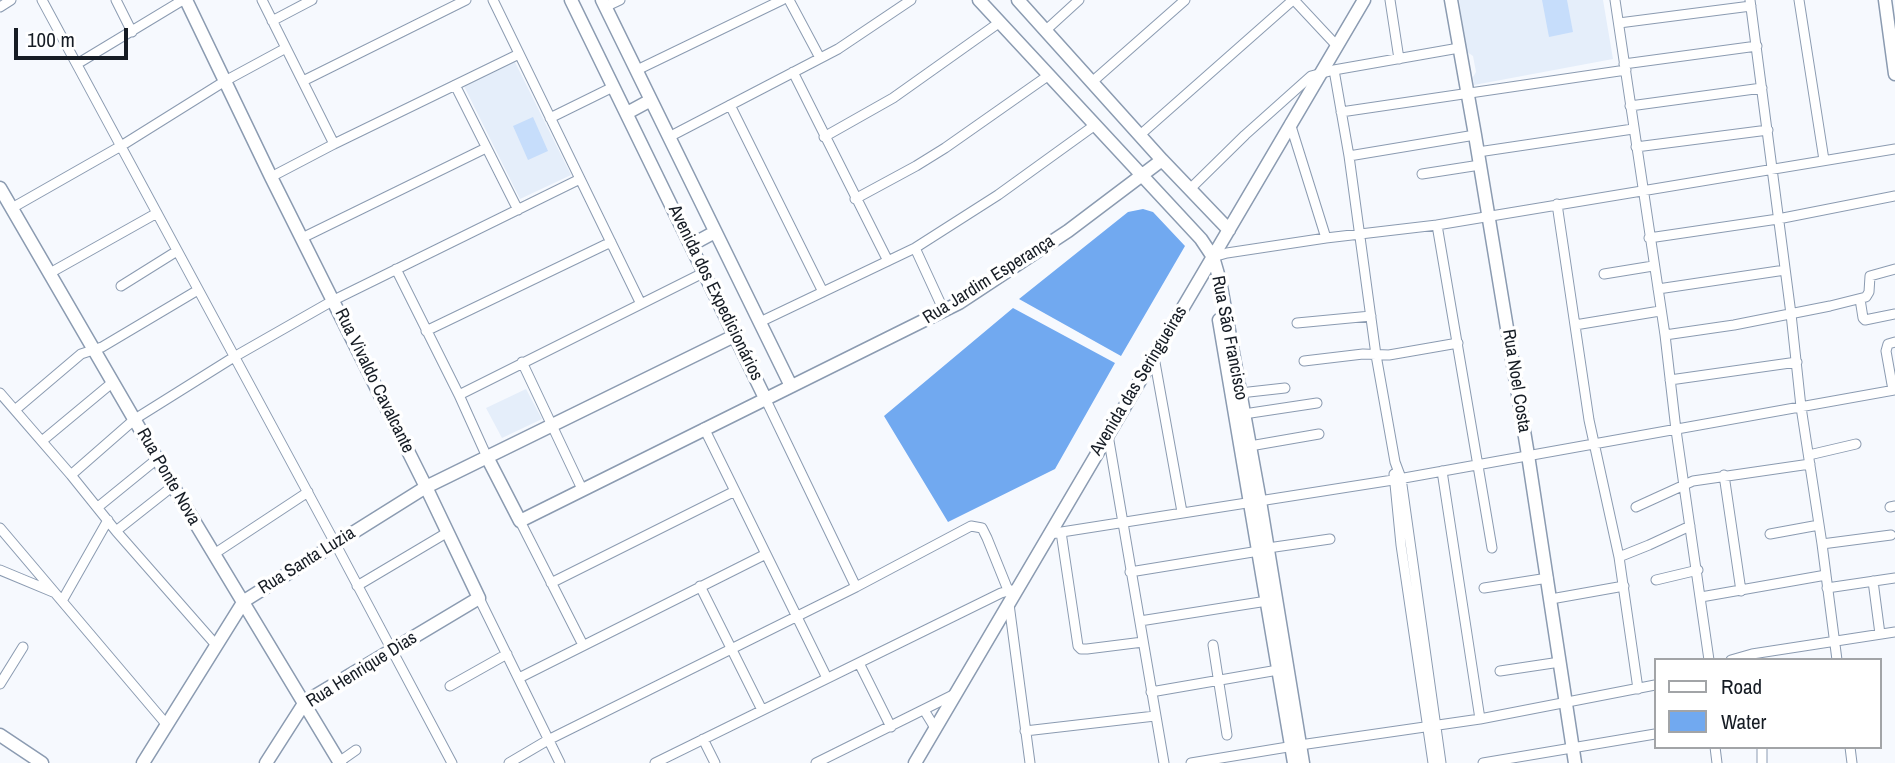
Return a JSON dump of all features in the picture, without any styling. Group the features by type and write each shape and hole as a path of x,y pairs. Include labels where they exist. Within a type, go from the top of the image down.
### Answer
{"street":[{"path":"0,7 11,0"},
{"path":"42,0 452,763"},
{"path":"116,0 132,32"},
{"path":"77,64 184,0"},
{"name":"Rua Vivaldo Cavalcante","path":"184,0 560,763"},
{"path":"262,0 334,144"},
{"path":"272,20 312,0"},
{"path":"303,81 467,0"},
{"path":"493,0 641,304"},
{"name":"Avenida dos Expedicionários","path":"571,0 705,271 856,587"},
{"path":"603,4 621,0"},
{"path":"757,0 762,10"},
{"path":"636,70 782,0"},
{"path":"789,0 820,58"},
{"path":"669,137 820,58 868,30 911,0"},
{"path":"979,0 1201,239 1213,257 1326,238 1437,225 1895,149"},
{"path":"1018,0 1229,230"},
{"path":"1045,31 1079,0"},
{"path":"1092,82 1185,0"},
{"path":"1140,135 1294,0 1337,46"},
{"name":"Avenida das Seringueiras","path":"915,763 957,694 1011,594 1055,533 1108,435 1364,0"},
{"path":"1390,0 1399,59"},
{"name":"Rua Noel Costa","path":"1451,0 1548,578 1575,763"},
{"path":"1615,0 1665,335 1709,658"},
{"path":"1799,0 1824,160"},
{"path":"1885,0 1895,74"},
{"path":"1619,23 1751,3 1801,407 1837,658"},
{"name":"Avenida dos Expedicionários","path":"603,4 791,386"},
{"path":"824,137 893,98 1000,22"},
{"path":"1341,112 1757,47"},
{"path":"12,208 121,146 225,81 286,48"},
{"path":"1190,189 1311,76 1459,48"},
{"path":"271,177 519,54"},
{"path":"1334,70 1349,156 1376,355 1395,462 1432,725 1441,763"},
{"path":"793,72 888,261"},
{"path":"855,199 945,148 1049,75"},
{"path":"455,85 518,210"},
{"path":"550,118 613,87"},
{"path":"1630,106 1762,88"},
{"path":"627,113 651,100"},
{"path":"730,105 823,292"},
{"path":"1290,123 1326,238"},
{"path":"760,322 915,248 998,195 1095,125"},
{"path":"1422,174 1479,158 1633,129"},
{"path":"1636,147 1768,130"},
{"path":"1349,156 1475,135"},
{"path":"302,238 486,148"},
{"name":"Rua Jardim Esperança","path":"520,521 944,311 1013,269 1163,160"},
{"path":"71,475 135,419 234,357 334,300 580,178"},
{"name":"Rua Ponte Nova","path":"0,188 173,486 340,763"},
{"path":"1649,238 1778,219 1895,196"},
{"path":"1558,204 1593,443 1619,557 1638,689"},
{"path":"50,274 157,213"},
{"path":"1437,225 1492,548"},
{"path":"691,245 715,232"},
{"path":"426,331 611,242"},
{"path":"915,248 944,311"},
{"path":"121,286 177,251"},
{"name":"Rua São Francisco","path":"1213,257 1220,281 1250,446 1255,501"},
{"name":"Rua São Francisco","path":"1213,257 1222,343 1255,501 1296,746 1294,763"},
{"path":"1604,274 1653,266"},
{"path":"396,269 487,457 583,645"},
{"path":"1895,269 1870,276 1864,297 1863,318 1865,320 1895,314"},
{"path":"1658,289 1785,270"},
{"path":"459,395 705,271"},
{"path":"15,410 81,354 102,346 198,290"},
{"path":"1665,335 1734,325 1864,297"},
{"path":"1576,325 1661,311"},
{"path":"1297,323 1371,316"},
{"name":"Rua Santa Luzia","path":"143,763 244,601 426,487 736,335"},
{"path":"1304,361 1363,354 1389,355 1458,342"},
{"path":"1143,642 1081,649 1078,646 1055,533 1397,479 1894,390 1886,351 1888,344 1895,342"},
{"path":"1154,357 1182,512"},
{"path":"522,362 582,489"},
{"path":"1670,380 1797,362"},
{"path":"42,441 113,382"},
{"path":"1240,393 1285,388"},
{"path":"0,393 216,645"},
{"path":"0,412 7,401"},
{"path":"1244,414 1317,403"},
{"path":"704,428 827,678"},
{"path":"1250,446 1319,434"},
{"path":"1108,435 1140,621 1160,763"},
{"path":"1636,507 1685,484 1810,460 1856,444"},
{"path":"98,507 158,459"},
{"path":"1442,471 1480,719"},
{"path":"1724,475 1741,591"},
{"path":"116,531 173,486"},
{"path":"551,583 735,491"},
{"path":"214,554 307,492"},
{"path":"62,601 108,520"},
{"path":"1770,534 1819,525"},
{"path":"509,763 548,740 856,587 971,526 979,527 987,538 1011,594 1030,763"},
{"path":"1619,557 1690,526"},
{"path":"0,527 167,725"},
{"path":"357,586 448,532"},
{"path":"1822,544 1891,535"},
{"path":"1130,572 1330,539"},
{"name":"Rua São Francisco","path":"1263,550 1267,601 1278,670 1296,746 1303,763"},
{"path":"519,678 766,554"},
{"path":"0,570 55,592"},
{"path":"1656,580 1698,570"},
{"path":"1701,597 1826,575"},
{"path":"1484,588 1548,578"},
{"path":"1827,588 1895,578"},
{"path":"1873,581 1880,634"},
{"path":"700,586 762,710"},
{"path":"1551,598 1624,586"},
{"path":"655,763 827,678 1011,594"},
{"name":"Rua Henrique Dias","path":"266,763 304,702 479,598"},
{"path":"1140,621 1267,601"},
{"path":"1753,657 1895,632"},
{"path":"1213,645 1227,735"},
{"path":"0,684 23,647"},
{"path":"450,686 507,654"},
{"path":"859,663 891,727"},
{"path":"1500,671 1560,663"},
{"path":"1151,692 1278,670"},
{"path":"1191,763 1234,759 1296,746 1480,719 1654,685"},
{"path":"816,763 957,694"},
{"path":"924,710 935,728"},
{"path":"1025,731 1155,716"},
{"path":"1432,725 1433,763"},
{"path":"1483,763 1654,734"},
{"path":"0,735 42,763"},
{"path":"703,739 715,763"},
{"path":"340,763 356,750"}],"shaded area":[{"path":"1459,0 1603,0 1613,59 1474,85 1473,77 1476,72 1473,56 1467,52"},
{"path":"1542,0 1567,0 1573,32 1549,37"},
{"path":"514,60 571,175 520,199 463,84"},
{"path":"533,117 548,151 528,160 513,126"},
{"path":"526,389 542,419 502,438 486,408"}],"water":[{"path":"1143,209 1153,212 1185,246 1121,356 1019,299 1128,212"},
{"path":"1013,308 1115,363 1055,469 948,522 884,416"}]}
